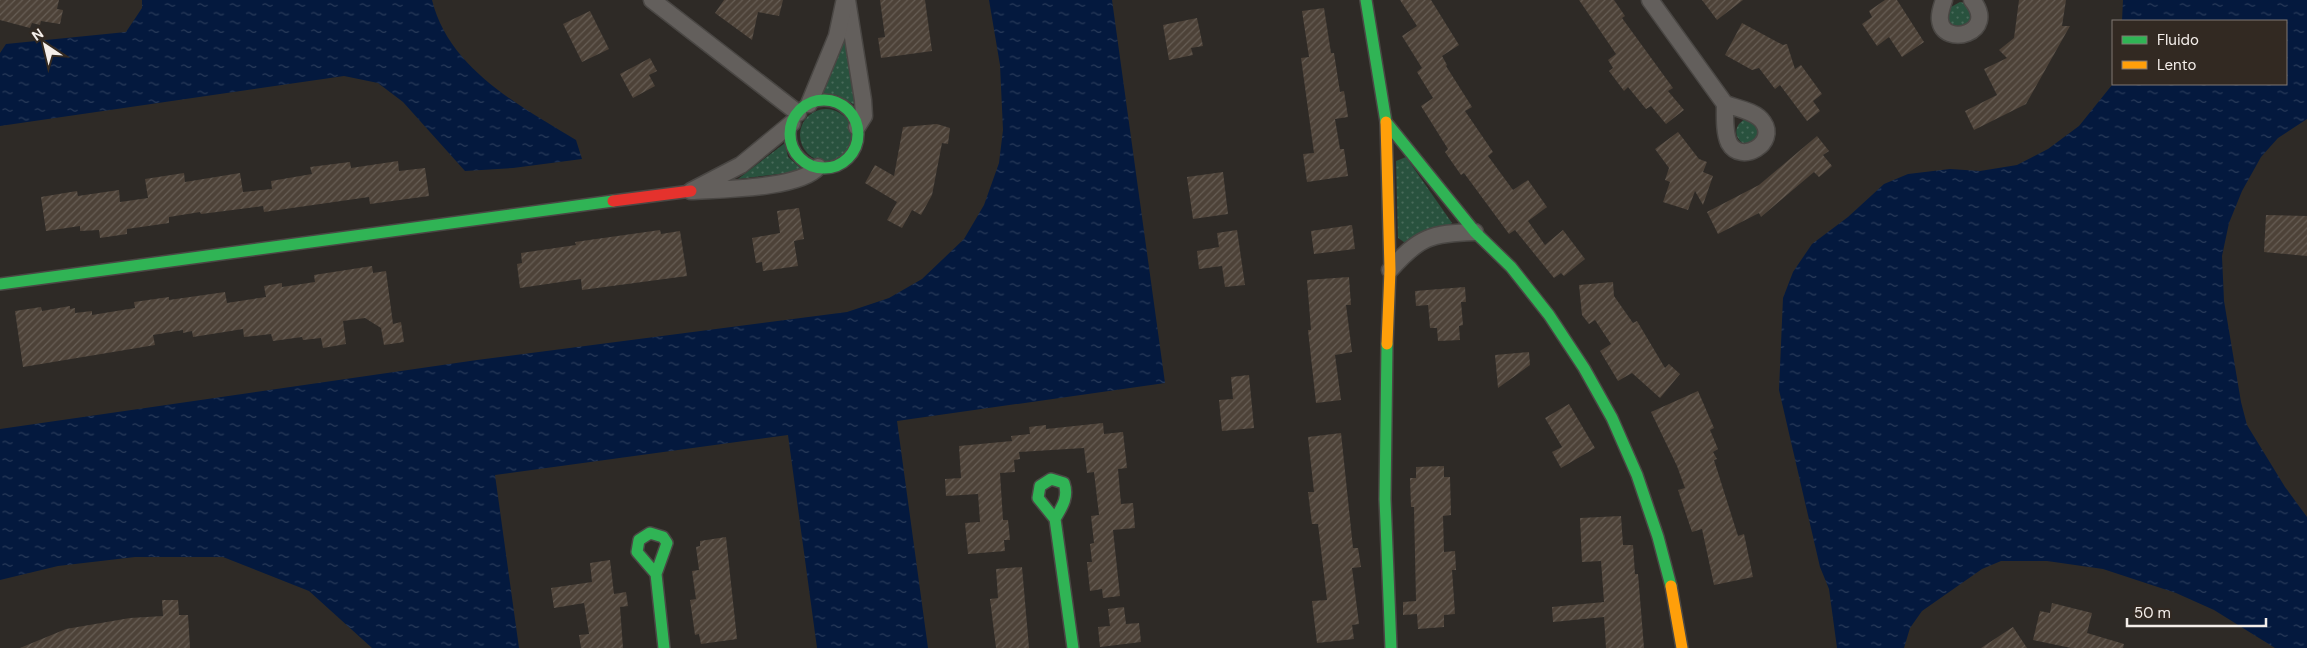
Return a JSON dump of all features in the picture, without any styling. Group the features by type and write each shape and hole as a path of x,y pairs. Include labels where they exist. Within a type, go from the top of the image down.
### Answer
{"street":[{"path":"652,0 799,113"},
{"path":"691,191 741,165 799,113 820,100 842,105 850,112 857,127 856,145 851,155 842,163 832,167 818,167 801,160 794,151 790,141 799,113 834,45 846,0"},
{"path":"846,0 863,100 864,116 857,127"},
{"path":"1366,0 1386,122 1390,270 1385,378 1385,499 1391,648"},
{"path":"1650,0 1725,104"},
{"path":"1944,0 1940,14 1941,25 1946,30 1958,35 1970,32 1978,22 1979,11 1972,0"},
{"path":"1386,122 1475,232 1511,267 1550,315 1584,368 1612,418 1637,475 1658,537 1673,592 1682,648"},
{"path":"0,284 691,191 773,185 801,178 814,172 818,167"},
{"path":"1390,270 1409,248 1428,237 1446,232 1475,232"},
{"path":"1055,519 1073,648"},
{"path":"656,574 664,648"}],"green space":[{"path":"1960,2 1969,4 1975,11 1969,27 1953,26 1948,19 1951,7"},
{"path":"842,38 847,38 855,105 837,95 822,94"},
{"path":"821,109 831,109 845,116 852,130 852,140 845,154 831,161 821,161 811,157 804,150 800,140 800,130 804,120 811,113"},
{"path":"1748,118 1757,120 1760,140 1745,145 1738,138 1736,130 1743,120"},
{"path":"785,143 788,157 804,171 738,179"},
{"path":"1406,157 1452,223 1444,229 1407,244 1398,238 1396,161"}],"water":[{"path":"142,0 432,0 441,24 454,46 470,66 510,99 576,140 582,159 513,168 465,171 403,102 378,83 344,76 0,126 0,53 6,44 126,32 142,8"},
{"path":"989,0 1112,0 1165,383 897,421 928,648 817,648 788,435 495,475 519,648 372,648 309,591 223,557 135,557 58,566 0,580 0,429 477,360 847,312 889,298 922,279 964,239 984,205 999,163 1003,130 1000,65"},
{"path":"2123,0 2307,0 2307,119 2278,138 2261,157 2242,191 2229,223 2222,256 2224,301 2241,402 2247,425 2285,487 2307,517 2307,648 2275,648 2214,610 2176,593 2103,569 2047,561 2001,561 1982,569 1922,611 1910,628 1904,648 1837,648 1829,589 1820,567 1779,390 1783,298 1793,272 1812,244 1848,217 1884,184 1908,174 1950,169 1980,171 2017,165 2048,149 2079,126 2112,85 2287,85 2287,20 2122,20"}],"building":[{"path":"0,0 59,0 57,9 63,10 60,24 41,21 40,25 32,23 30,28 0,20"},
{"path":"724,0 783,0 779,16 758,12 752,40 715,13"},
{"path":"880,0 925,0 932,51 881,58 878,38 885,37"},
{"path":"1400,0 1431,0 1459,45 1442,56 1446,66 1472,107 1465,111 1493,152 1488,156 1513,190 1528,180 1547,207 1528,221 1545,245 1563,230 1585,259 1564,276 1561,273 1554,278 1515,230 1509,234 1464,173 1461,175 1445,152 1448,149 1421,106 1433,98 1417,72 1422,68 1402,36 1417,26"},
{"path":"1579,0 1614,0 1625,16 1622,18 1673,88 1668,91 1684,110 1666,124 1651,106 1646,109 1628,87 1624,91 1609,71 1613,68 1608,60 1616,54"},
{"path":"1702,0 1743,0 1717,20"},
{"path":"1885,0 1897,0 1924,42 1902,57 1889,37 1877,46 1862,24 1872,17 1869,11"},
{"path":"2019,0 2066,0 2062,26 2070,26 2026,104 1974,130 1965,111 1997,95 1984,69 2007,58 1999,50 2014,38"},
{"path":"1324,8 1331,53 1334,53 1340,92 1344,91 1348,117 1335,119 1340,149 1344,149 1348,176 1307,182 1303,154 1314,153 1301,58 1309,57 1302,11"},
{"path":"590,11 609,49 582,62 563,24"},
{"path":"1197,18 1203,46 1191,48 1193,55 1169,60 1163,25"},
{"path":"1742,23 1783,45 1787,44 1795,69 1801,65 1822,94 1813,101 1820,111 1807,121 1780,85 1775,89 1759,68 1752,70 1725,55"},
{"path":"650,58 657,71 649,75 655,86 633,98 620,74"},
{"path":"937,124 950,128 948,144 942,143 932,195 921,215 912,210 902,228 887,220 897,202 865,183 875,165 894,176 903,127"},
{"path":"1678,132 1699,159 1707,162 1703,172 1713,176 1703,205 1695,191 1688,210 1663,202 1670,182 1665,180 1669,168 1655,149"},
{"path":"1817,136 1829,151 1823,155 1832,166 1819,177 1814,172 1761,217 1759,213 1718,234 1707,212 1759,185"},
{"path":"398,161 399,171 425,168 429,196 370,204 369,197 264,212 263,206 201,214 200,212 169,217 169,223 127,229 127,234 100,238 99,230 80,231 80,226 46,231 41,197 77,191 78,196 119,190 120,202 148,198 145,179 184,173 185,182 240,173 243,192 272,189 271,181 312,174 310,167 350,162 351,168"},
{"path":"1223,172 1228,214 1193,219 1187,177"},
{"path":"799,208 804,239 794,241 798,266 763,271 762,262 756,263 752,238 780,233 777,211"},
{"path":"2266,215 2307,216 2307,256 2264,252"},
{"path":"1352,225 1355,249 1314,254 1311,231"},
{"path":"660,230 661,234 680,231 687,276 582,290 581,279 520,288 517,264 522,263 521,253 576,245 575,242"},
{"path":"1237,230 1245,285 1225,287 1222,266 1199,269 1197,251 1219,247 1217,233"},
{"path":"372,266 373,273 386,271 393,324 401,322 404,342 384,345 381,328 365,318 343,321 346,344 323,348 321,338 303,340 302,337 273,341 271,334 244,337 243,329 193,337 192,331 183,333 183,330 153,335 155,345 23,367 15,311 41,307 42,311 70,306 70,309 75,308 75,313 92,311 92,315 135,308 134,302 169,297 169,300 225,292 227,303 266,297 264,286 282,283 282,287 315,282 314,275"},
{"path":"1349,277 1351,305 1346,305 1352,352 1335,355 1341,400 1316,403 1308,330 1311,330 1307,280"},
{"path":"1613,282 1614,296 1633,323 1637,321 1665,368 1669,364 1680,374 1660,398 1632,373 1618,381 1600,351 1611,344 1595,320 1589,324 1582,315 1579,285"},
{"path":"1465,287 1466,302 1461,302 1463,325 1459,326 1460,340 1438,341 1437,328 1430,328 1428,305 1416,306 1415,291"},
{"path":"1529,352 1530,365 1498,388 1495,355"},
{"path":"1249,375 1254,428 1222,431 1219,400 1233,399 1231,377"},
{"path":"1698,391 1714,428 1710,430 1718,449 1713,452 1717,459 1714,460 1738,536 1744,534 1753,577 1714,585 1702,529 1692,532 1678,490 1685,488 1677,466 1651,412"},
{"path":"1569,404 1595,448 1561,468 1552,452 1562,447 1545,418"},
{"path":"1103,423 1104,434 1123,432 1127,468 1118,469 1121,504 1133,503 1135,528 1113,530 1120,596 1103,598 1102,589 1090,591 1087,562 1092,562 1090,544 1094,543 1091,516 1099,515 1094,472 1087,473 1084,448 1019,452 1020,459 1014,460 1015,472 1000,473 1003,520 1008,520 1010,540 1004,540 1005,551 968,554 965,523 980,522 978,494 946,496 945,479 961,478 959,446 1012,441 1011,436 1030,434 1029,427 1046,425 1046,429"},
{"path":"1341,433 1353,548 1358,548 1361,567 1352,568 1359,624 1352,625 1354,639 1317,643 1312,601 1327,600 1318,524 1312,524 1308,492 1314,492 1308,437"},
{"path":"1444,466 1444,477 1450,477 1451,515 1443,516 1444,552 1455,551 1456,570 1452,570 1455,614 1444,615 1444,627 1418,629 1417,614 1403,615 1403,602 1416,601 1414,507 1411,507 1410,478 1416,478 1416,467"},
{"path":"1621,516 1623,545 1633,545 1635,574 1638,574 1644,648 1606,648 1604,617 1553,622 1552,607 1604,602 1601,561 1582,562 1580,518"},
{"path":"726,537 737,639 701,644 699,634 695,635 690,600 696,599 692,571 699,570 696,547 700,546 700,541"},
{"path":"610,560 614,594 626,592 628,606 620,607 623,648 581,648 579,635 589,634 584,603 554,608 551,588 592,582 590,563"},
{"path":"1022,567 1029,648 996,648 990,599 998,598 996,569"},
{"path":"162,600 178,600 179,615 188,615 190,648 20,648 66,629 130,618 163,616"},
{"path":"2052,603 2092,613 2087,633 2124,644 2123,648 2071,648 2033,640 2040,611 2050,613"},
{"path":"1124,607 1126,624 1139,623 1141,642 1100,647 1098,627 1110,626 1108,609"},
{"path":"2013,627 2027,648 1981,648"}],"traffic: fast":[{"path":"1366,0 1386,122 1475,232 1511,267 1549,315 1584,368 1612,418 1637,475 1658,537 1671,586"},
{"path":"824,100 837,103 848,110 855,121 858,134 855,147 848,158 837,165 824,168 811,165 800,158 793,147 790,134 793,121 800,110 811,103 824,100"},
{"path":"0,284 613,201"},
{"path":"1387,344 1385,499 1391,648"},
{"path":"1055,519 1064,502 1066,493 1064,483 1051,479 1040,486 1038,498 1055,519 1073,648"},
{"path":"656,574 637,552 639,540 650,533 663,537 667,543 656,574 664,648"}],"traffic: slow":[{"path":"1386,122 1390,270 1387,344"},
{"path":"1671,586 1682,648"}],"traffic: jam":[{"path":"613,201 691,191"}]}
